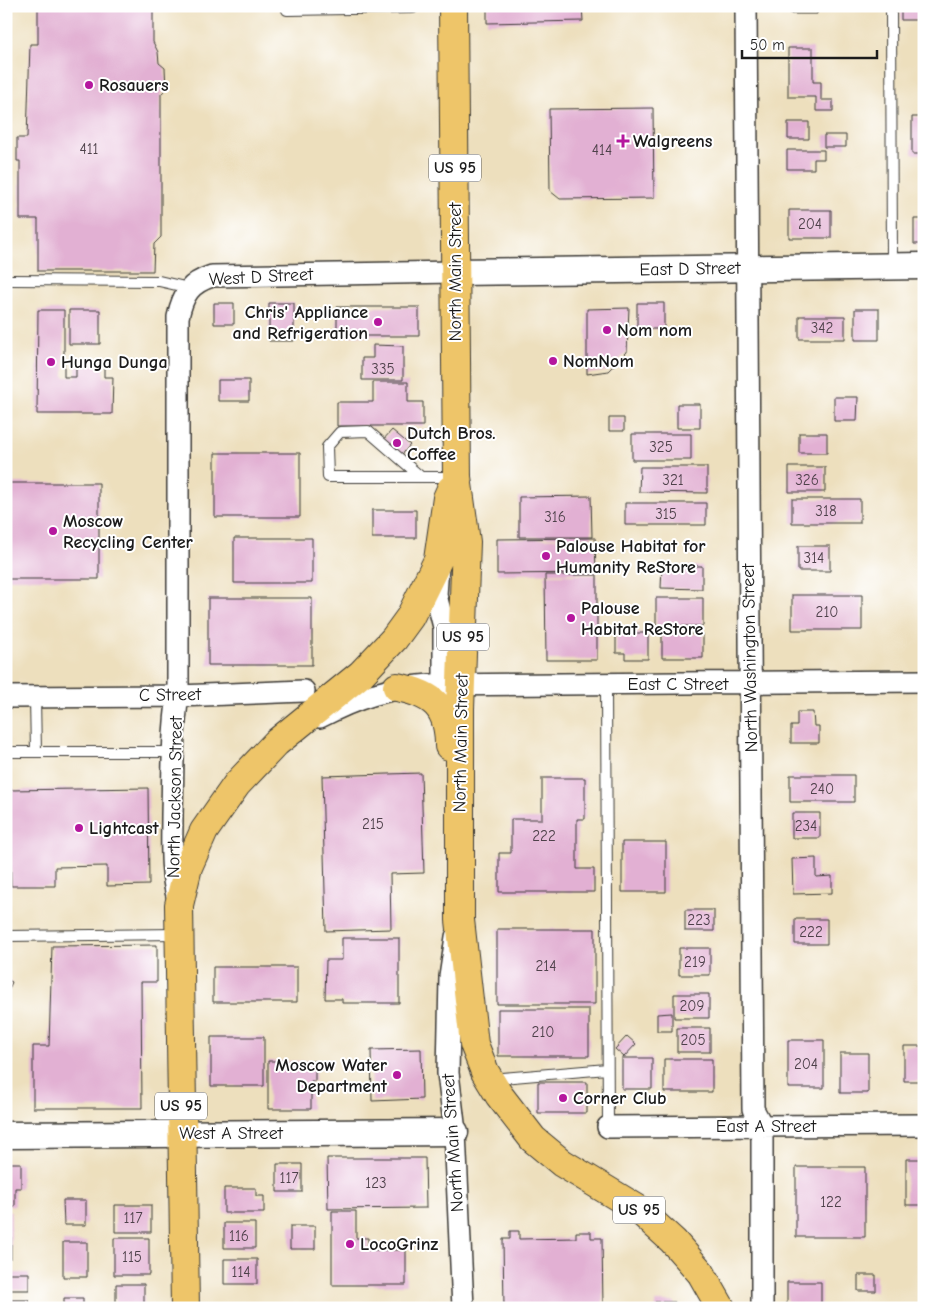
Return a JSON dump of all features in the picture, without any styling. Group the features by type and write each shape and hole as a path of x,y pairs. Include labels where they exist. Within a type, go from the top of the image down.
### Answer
{"highway":[{"name":"North Main Street","path":"453,6 456,477 466,542 453,685 459,798 460,920 474,1044 489,1079 533,1139 562,1163 638,1209 674,1241 701,1273 721,1308"},
{"name":"North Main Street","path":"179,905 188,867 204,831 237,784 276,743 361,674 394,639 416,608 438,560 448,498 456,477"},
{"path":"397,687 419,691 432,699 443,712 449,726 449,772 459,798"},
{"name":"North Jackson Street","path":"179,905 185,1308"}],"street":[{"name":"North Washington Street","path":"746,6 746,269 751,683 753,1109 762,1126 762,1308"},
{"name":"East D Street","path":"456,272 924,266"},
{"name":"West D Street","path":"189,288 198,280 212,276 456,272"},
{"name":"North Jackson Street","path":"179,905 174,886 172,859 173,730 178,696 178,317 181,304 189,288"},
{"name":"North Main Street","path":"438,560 436,595 444,627 453,685"},
{"name":"East C Street","path":"288,734 367,695 397,687 924,681"},
{"name":"C Street","path":"6,698 178,696 304,691"},
{"name":"North Main Street","path":"460,920 450,977 448,1073 455,1132 463,1308"},
{"name":"East A Street","path":"608,1127 924,1125"},
{"name":"West A Street","path":"6,1135 455,1132"}],"lane":[{"path":"287,6 287,10 413,8"},
{"path":"891,6 892,267"},
{"name":"West D Street","path":"10,280 159,281 189,288"},
{"path":"421,477 368,432 340,432 327,447 328,477 421,477 456,477"},
{"path":"606,684 608,1127"},
{"path":"35,697 36,752"},
{"path":"6,752 173,752"},
{"path":"6,936 179,934"},
{"path":"489,1079 608,1068"}],"building":[{"path":"38,6 153,6 153,42 158,52 159,63 165,68 166,89 161,94 161,237 154,244 153,271 38,271 38,219 20,219 20,161 17,161 17,138 27,138 30,44 38,44"},
{"path":"487,6 582,6 583,21 487,23"},
{"path":"791,6 817,6 817,14 791,14"},
{"path":"901,6 924,6 924,20 901,20"},
{"path":"788,48 813,48 813,82 821,82 821,100 833,100 833,111 816,111 816,97 788,97"},
{"name":"Walgreens","path":"653,108 654,198 560,199 550,191 549,109"},
{"path":"912,117 924,117 924,154 912,154"},
{"path":"788,122 809,122 809,139 788,139"},
{"path":"824,135 846,135 846,147 824,147"},
{"path":"787,150 824,150 824,159 814,159 814,169 787,169"},
{"path":"789,210 831,210 831,238 789,238"},
{"path":"914,219 924,219 924,244 914,244"},
{"path":"214,303 234,303 234,324 214,324"},
{"path":"269,303 294,303 294,341 269,341"},
{"path":"637,303 664,303 664,329 637,329"},
{"name":"Chris' Appliance and Refrigeration","path":"337,307 419,307 419,336 337,336"},
{"name":"Nom nom","path":"629,308 627,352 608,371 587,374 587,309"},
{"path":"855,309 879,309 879,340 855,340"},
{"name":"Hunga Dunga","path":"38,310 64,310 64,377 76,377 76,362 104,362 104,377 113,377 112,414 37,414"},
{"path":"69,310 100,310 100,344 69,344"},
{"path":"799,316 845,316 845,339 799,339"},
{"path":"373,345 403,346 403,380 362,380 362,358 373,358"},
{"path":"218,380 249,380 249,401 218,401"},
{"path":"373,382 408,382 408,402 423,402 423,426 337,426 337,402 373,402"},
{"path":"834,397 858,397 857,421 834,421"},
{"path":"677,404 700,404 700,428 677,428"},
{"path":"609,418 624,418 624,431 609,431"},
{"path":"392,430 410,445 400,457 382,441"},
{"path":"799,433 827,433 827,453 799,453"},
{"path":"632,434 691,434 691,460 632,460"},
{"path":"215,453 300,453 300,517 215,517"},
{"path":"640,467 707,467 707,493 639,492"},
{"path":"789,467 825,467 825,492 789,492"},
{"name":"Moscow Recycling Center","path":"6,483 99,483 99,579 6,579"},
{"path":"591,496 592,537 519,537 519,497"},
{"path":"792,499 860,499 860,523 792,523"},
{"path":"625,503 706,503 706,525 625,525"},
{"path":"372,510 416,510 416,538 372,538"},
{"path":"234,538 312,538 312,583 234,583"},
{"name":"Palouse Habitat for Humanity ReStore","path":"595,538 596,573 497,574 497,539"},
{"path":"798,546 830,546 830,571 798,571"},
{"path":"662,566 702,566 702,589 661,588"},
{"name":"Palouse Habitat ReStore","path":"545,575 597,575 597,660 546,660"},
{"path":"792,595 862,595 862,630 792,630"},
{"path":"208,598 312,598 312,665 208,665"},
{"path":"656,598 703,598 703,626 656,626"},
{"path":"616,633 648,633 648,659 625,659 625,653 616,653"},
{"path":"662,634 703,634 703,658 662,658"},
{"path":"797,712 813,712 814,726 819,726 819,743 791,743 791,726 797,726"},
{"path":"421,773 424,873 390,874 391,929 326,931 322,776"},
{"path":"790,775 854,775 854,802 790,802"},
{"path":"542,778 585,778 585,819 577,819 577,869 594,869 594,892 499,892 499,853 511,853 511,819 542,819"},
{"name":"Lightcast","path":"148,788 149,885 107,886 107,866 55,867 55,886 11,886 9,790"},
{"path":"792,813 820,813 820,838 792,838"},
{"path":"622,842 666,842 666,892 622,892"},
{"path":"816,858 816,877 832,876 832,893 793,894 792,859"},
{"path":"685,910 714,910 714,931 685,931"},
{"path":"795,919 827,919 827,944 795,944"},
{"path":"497,929 595,929 595,1004 497,1004"},
{"path":"342,938 399,938 399,1003 342,1003 342,999 325,999 326,960 342,960"},
{"path":"157,945 157,982 141,982 142,1108 33,1108 33,1046 49,1046 52,946"},
{"path":"679,948 710,948 710,975 679,975"},
{"path":"213,967 297,967 297,1002 213,1002"},
{"path":"6,979 12,982 6,996"},
{"path":"674,994 709,994 709,1018 674,1018"},
{"path":"498,1009 589,1009 589,1056 498,1056"},
{"path":"672,1013 672,1031 657,1031 657,1014"},
{"path":"677,1028 710,1028 710,1052 677,1052"},
{"path":"627,1036 636,1044 624,1057 615,1049"},
{"path":"211,1037 264,1037 264,1086 211,1086"},
{"path":"788,1040 824,1040 824,1088 788,1088"},
{"path":"904,1046 924,1046 924,1081 904,1081"},
{"name":"Moscow Water Department","path":"421,1049 422,1099 372,1101 371,1050"},
{"path":"840,1053 868,1053 868,1093 840,1093"},
{"path":"622,1058 652,1058 652,1089 622,1089"},
{"path":"664,1059 712,1059 712,1092 664,1092"},
{"path":"268,1061 315,1061 315,1081 311,1081 311,1109 268,1109"},
{"name":"Corner Club","path":"538,1082 587,1082 587,1113 538,1113"},
{"path":"327,1158 425,1158 426,1208 328,1209"},
{"path":"906,1159 924,1159 924,1205 906,1205"},
{"path":"6,1163 21,1163 21,1188 15,1188 15,1206 6,1206"},
{"path":"277,1164 302,1164 302,1192 277,1192"},
{"path":"796,1167 865,1167 865,1237 796,1237"},
{"path":"224,1188 256,1188 256,1196 264,1196 264,1213 224,1213"},
{"path":"63,1200 86,1200 86,1225 64,1225"},
{"path":"115,1205 151,1205 151,1232 115,1232"},
{"path":"6,1211 11,1211 11,1258 6,1258"},
{"name":"LocoGrinz","path":"332,1211 356,1211 356,1238 368,1238 368,1250 406,1250 406,1285 332,1285"},
{"path":"224,1223 255,1223 255,1248 224,1248"},
{"path":"290,1226 315,1226 315,1249 290,1249"},
{"path":"510,1231 519,1231 519,1239 576,1238 576,1232 591,1232 591,1238 602,1238 603,1308 504,1308 503,1239 510,1239"},
{"path":"114,1238 149,1238 149,1275 114,1275"},
{"path":"63,1242 87,1242 87,1277 63,1277"},
{"path":"224,1259 257,1259 257,1284 224,1284"},
{"path":"6,1273 29,1273 29,1290 6,1290"},
{"path":"858,1275 876,1275 876,1291 858,1291"},
{"path":"787,1282 821,1282 821,1307 787,1307"},
{"path":"116,1284 144,1284 144,1308 116,1308"},
{"path":"64,1298 83,1298 83,1308 64,1308"},
{"path":"6,1300 29,1300 29,1308 6,1308"},
{"path":"655,1302 675,1302 675,1308 655,1308"}],"place":[{"name":"Rosauers","path":"89,85"},
{"name":"Walgreens","path":"623,141"},
{"name":"Chris' Appliance and Refrigeration","path":"378,322"},
{"name":"Nom nom","path":"607,330"},
{"name":"NomNom","path":"553,361"},
{"name":"Hunga Dunga","path":"51,362"},
{"name":"Dutch Bros. Coffee","path":"397,443"},
{"name":"Moscow Recycling Center","path":"53,531"},
{"name":"Palouse Habitat for Humanity ReStore","path":"546,556"},
{"name":"Palouse Habitat ReStore","path":"571,618"},
{"name":"Lightcast","path":"79,828"},
{"name":"Moscow Water Department","path":"397,1075"},
{"name":"Corner Club","path":"563,1098"},
{"name":"LocoGrinz","path":"350,1244"}]}
